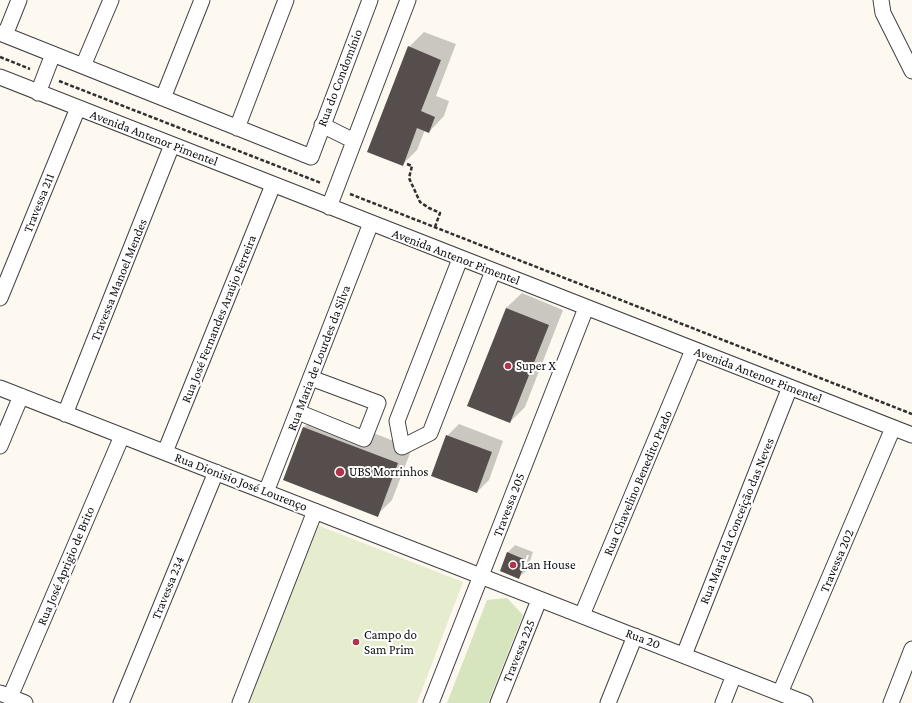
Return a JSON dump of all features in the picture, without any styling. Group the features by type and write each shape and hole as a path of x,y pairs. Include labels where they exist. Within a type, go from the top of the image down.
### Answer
{"street":[{"path":"19,0 3,34 237,128 286,0"},
{"path":"83,66 111,0"},
{"path":"164,98 202,0"},
{"name":"Rua do Condomínio","path":"237,128 311,157 370,0"},
{"path":"329,206 408,0"},
{"path":"881,0 883,13 912,71"},
{"path":"38,93 53,54"},
{"name":"Avenida Antenor Pimentel","path":"0,77 493,272 912,435"},
{"name":"Travessa 211","path":"0,298 78,108"},
{"path":"322,125 354,140"},
{"name":"Travessa Manoel Mendes","path":"65,414 172,145"},
{"name":"Rua José Fernandes Araújo Ferreira","path":"165,452 273,185"},
{"name":"Rua Maria de Lourdes da Silva","path":"266,492 371,223"},
{"path":"460,259 397,420 402,447 430,433 493,272"},
{"name":"Travessa 205","path":"432,703 586,308"},
{"name":"Rua Chavelino Benedito Prado","path":"582,616 693,350"},
{"path":"298,412 364,439 378,403 311,378"},
{"name":"Rua Maria da Conceição das Neves","path":"684,655 790,387"},
{"name":"Rua Dionisio José Lourenço","path":"0,388 482,576"},
{"path":"0,446 21,396"},
{"name":"Travessa 202","path":"780,694 893,428"},
{"name":"Rua José Aprigio de Brito","path":"5,695 122,436"},
{"name":"Travessa 234","path":"121,703 216,472"},
{"path":"240,703 315,511"},
{"name":"Rua 20","path":"482,576 539,600 805,703"},
{"name":"Travessa 225","path":"498,703 539,600"},
{"path":"608,703 635,636"},
{"path":"891,703 912,650"},
{"path":"723,703 734,675"},
{"path":"5,695 25,703"}],"path":[{"path":"0,58 912,414"},
{"path":"407,164 412,166 409,178 420,202 428,208 440,213 435,228"}],"green space":[{"name":"Campo do Sam Prim","path":"317,525 463,582 417,703 249,703"},
{"path":"507,598 523,615 488,703 447,703 487,600"}],"building":[{"path":"408,46 441,60 421,111 435,117 429,133 417,128 403,166 367,152"},
{"name":"Super X","path":"506,308 549,325 510,423 467,406"},
{"name":"UBS Morrinhos","path":"303,427 398,463 378,517 283,480"},
{"path":"446,435 492,452 477,493 431,476"},
{"name":"Lan House","path":"507,552 526,560 519,579 500,571"}],"place":[{"name":"Super X","path":"508,366"},
{"name":"UBS Morrinhos","path":"340,472"},
{"name":"Lan House","path":"513,565"},
{"name":"Campo do Sam Prim","path":"356,642"}]}
